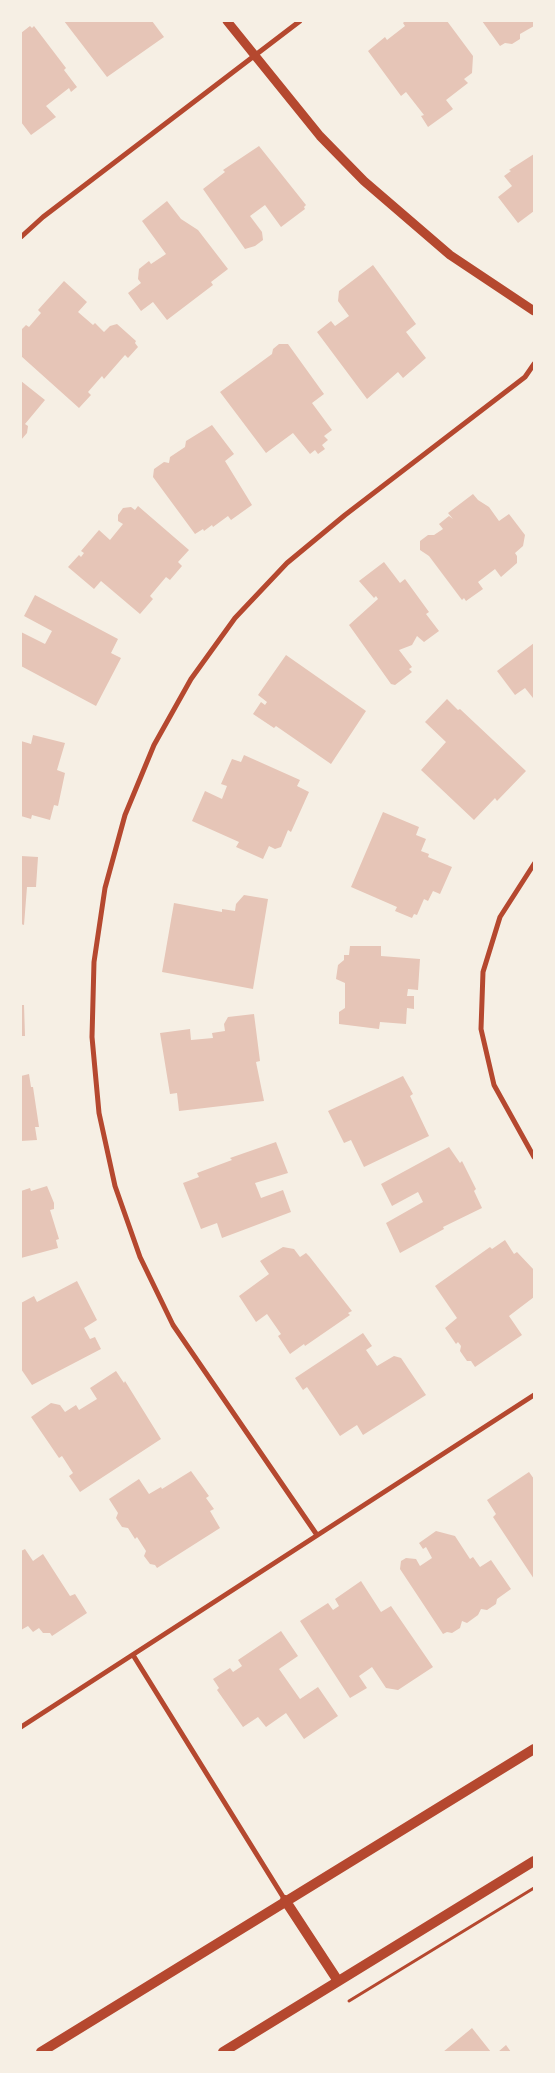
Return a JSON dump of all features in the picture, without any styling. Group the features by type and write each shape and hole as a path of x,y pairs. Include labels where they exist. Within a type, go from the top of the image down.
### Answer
{"main road":[{"path":"40,2052 534,1749"},
{"path":"223,2052 534,1862"},
{"path":"285,1900 338,1981"}],"street":[{"path":"227,21 254,57 320,136 364,181 450,255 534,311"},
{"path":"21,237 43,218 300,21"},
{"path":"317,1536 174,1324 140,1257 115,1186 99,1113 92,1037 94,962 105,888 125,815 154,745 191,679 236,618 302,551 345,515 524,378 534,364"},
{"path":"534,864 500,917 483,972 481,1029 494,1085 534,1157"},
{"path":"21,1727 534,1395"},
{"path":"133,1655 285,1900"}],"path":[{"path":"345,2004 534,1888"}],"building":[{"path":"64,21 152,21 164,37 107,77"},
{"path":"405,21 447,21 473,56 472,73 464,79 468,83 446,100 453,109 428,127 421,116 424,115 406,92 401,96 368,51 385,37 387,40 405,26 403,23"},
{"path":"482,21 534,21 534,26 520,34 520,39 512,44 505,43 500,46"},
{"path":"30,26 32,28 34,26 66,68 64,70 77,87 71,92 69,88 46,106 56,117 31,135 21,122 21,33"},
{"path":"259,146 306,205 305,209 281,227 265,205 250,216 262,232 263,240 255,246 245,249 203,189 225,172 223,170"},
{"path":"534,154 534,211 518,223 498,197 512,186 504,176 511,171 509,170"},
{"path":"167,201 181,219 198,230 228,269 211,282 213,285 167,320 153,302 141,311 128,293 141,283 138,279 139,269 149,261 151,264 166,254 142,221"},
{"path":"373,265 416,324 406,332 426,358 403,378 398,372 367,399 317,332 331,321 335,326 349,316 338,301 339,291"},
{"path":"64,281 87,302 78,312 93,325 95,323 104,332 110,326 117,324 136,341 135,343 138,347 128,358 125,355 104,379 102,376 88,392 91,395 79,408 21,356 21,330 26,325 29,327 41,313 38,310"},
{"path":"279,344 288,344 324,394 312,403 332,430 324,436 328,440 322,445 325,449 318,454 315,450 310,454 293,433 266,453 220,392 272,354 273,349"},
{"path":"21,381 45,400 25,424 28,426 27,433 21,440"},
{"path":"212,425 234,454 225,461 252,505 231,520 228,516 213,527 212,525 204,531 203,529 195,534 153,477 154,469 164,462 169,463 170,457 185,447 186,441"},
{"path":"473,494 478,500 489,507 499,521 509,514 525,535 523,546 515,553 517,563 501,577 495,569 478,582 483,589 466,601 464,598 462,600 429,556 420,550 420,541 428,535 434,535 443,529 439,524 449,516 453,519 448,513"},
{"path":"138,506 189,550 178,562 182,566 170,580 166,577 150,596 153,599 140,614 101,581 94,589 68,567 79,555 81,557 84,553 81,551 99,530 110,540 123,524 118,521 118,515 123,508 131,507 135,510"},
{"path":"384,562 400,583 405,579 429,612 426,614 439,631 424,642 417,636 412,645 399,650 412,667 409,669 412,672 395,685 391,684 349,625 378,599 376,596 374,598 359,581"},
{"path":"35,595 118,639 111,653 121,658 96,706 21,666 21,632 45,644 52,631 24,616"},
{"path":"534,643 534,697 525,688 515,695 497,671"},
{"path":"286,655 366,711 331,764 276,726 274,728 253,714 261,702 265,705 267,702 258,695"},
{"path":"447,699 526,771 497,801 495,798 474,820 421,770 446,742 425,722"},
{"path":"33,735 65,743 57,770 65,773 58,806 54,805 50,820 32,815 31,819 21,816 21,741 31,744"},
{"path":"244,755 300,780 297,786 309,792 291,832 288,830 281,847 275,849 269,846 263,859 236,847 239,842 192,821 205,791 222,799 227,786 221,784 232,759 241,762"},
{"path":"383,812 419,827 416,835 426,839 421,851 429,854 428,857 452,867 440,894 433,891 428,901 424,899 417,915 414,914 412,918 395,911 397,907 351,887"},
{"path":"21,856 38,857 36,887 27,887 24,925 21,924"},
{"path":"244,895 268,899 253,989 162,972 174,903 222,912 222,909 235,911 236,904"},
{"path":"350,946 381,946 381,956 420,959 418,990 408,989 407,996 414,996 414,1009 407,1008 406,1024 380,1022 379,1029 339,1024 339,1012 345,1008 345,983 336,979 338,965 344,960 344,955 349,955"},
{"path":"21,1005 24,1005 25,1036 21,1036"},
{"path":"254,1014 260,1061 256,1062 264,1101 179,1111 177,1093 170,1094 160,1033 190,1029 191,1040 213,1038 212,1033 225,1031 224,1024 228,1017"},
{"path":"29,1074 31,1087 33,1087 39,1127 35,1127 37,1140 21,1141 21,1076"},
{"path":"403,1076 413,1094 410,1096 429,1136 364,1167 351,1140 344,1143 328,1111"},
{"path":"276,1142 288,1173 255,1183 261,1198 283,1190 291,1212 222,1238 217,1223 201,1229 183,1183 199,1177 197,1173 232,1160 230,1158"},
{"path":"449,1147 460,1163 462,1161 476,1189 474,1191 482,1208 443,1227 444,1229 400,1253 386,1223 423,1202 418,1192 392,1206 381,1184"},
{"path":"47,1186 54,1203 54,1209 50,1210 59,1239 56,1240 58,1248 21,1258 21,1191 30,1188 31,1191"},
{"path":"505,1240 514,1254 517,1252 534,1270 534,1297 509,1316 522,1335 475,1367 471,1361 467,1361 460,1351 461,1346 458,1342 456,1344 445,1328 457,1318 435,1286 490,1247 492,1249"},
{"path":"283,1247 294,1249 300,1257 306,1253 352,1311 348,1313 350,1315 290,1354 278,1336 281,1334 267,1314 256,1322 239,1296 269,1274 260,1261"},
{"path":"77,1281 97,1320 84,1328 90,1339 95,1337 101,1349 32,1385 21,1369 21,1303 34,1296 37,1302"},
{"path":"363,1333 372,1346 366,1350 377,1366 394,1356 401,1358 426,1395 363,1435 357,1425 340,1436 307,1387 303,1390 295,1378"},
{"path":"116,1371 124,1383 125,1381 161,1439 80,1492 69,1476 73,1473 62,1456 59,1458 31,1417 51,1403 60,1405 65,1412 76,1405 79,1410 97,1399 90,1388"},
{"path":"191,1471 209,1496 206,1498 214,1509 210,1511 220,1528 157,1568 155,1565 150,1564 144,1556 146,1551 137,1537 135,1539 128,1528 122,1527 116,1518 118,1513 109,1499 139,1479 149,1494 161,1487 162,1489"},
{"path":"529,1472 534,1479 534,1579 493,1517 496,1514 487,1500"},
{"path":"436,1531 455,1536 470,1559 473,1557 480,1567 491,1560 511,1589 497,1599 496,1604 487,1610 481,1609 478,1615 467,1623 462,1621 460,1628 452,1633 447,1632 443,1634 400,1569 401,1561 406,1558 416,1559 420,1566 432,1558 426,1547 423,1549 419,1543"},
{"path":"25,1549 33,1561 43,1554 70,1596 75,1594 87,1613 52,1636 50,1633 43,1633 39,1628 33,1632 28,1626 21,1630 21,1551"},
{"path":"361,1581 381,1612 391,1606 433,1667 398,1690 386,1688 372,1667 359,1676 367,1688 350,1698 300,1621 328,1603 333,1610 339,1606 335,1599"},
{"path":"281,1631 298,1656 279,1669 300,1699 318,1687 338,1716 304,1739 286,1713 266,1727 258,1717 243,1727 217,1690 219,1688 213,1679 230,1668 233,1672 242,1666 238,1660"},
{"path":"472,2028 491,2052 443,2052"},
{"path":"506,2045 511,2052 498,2052"}]}
